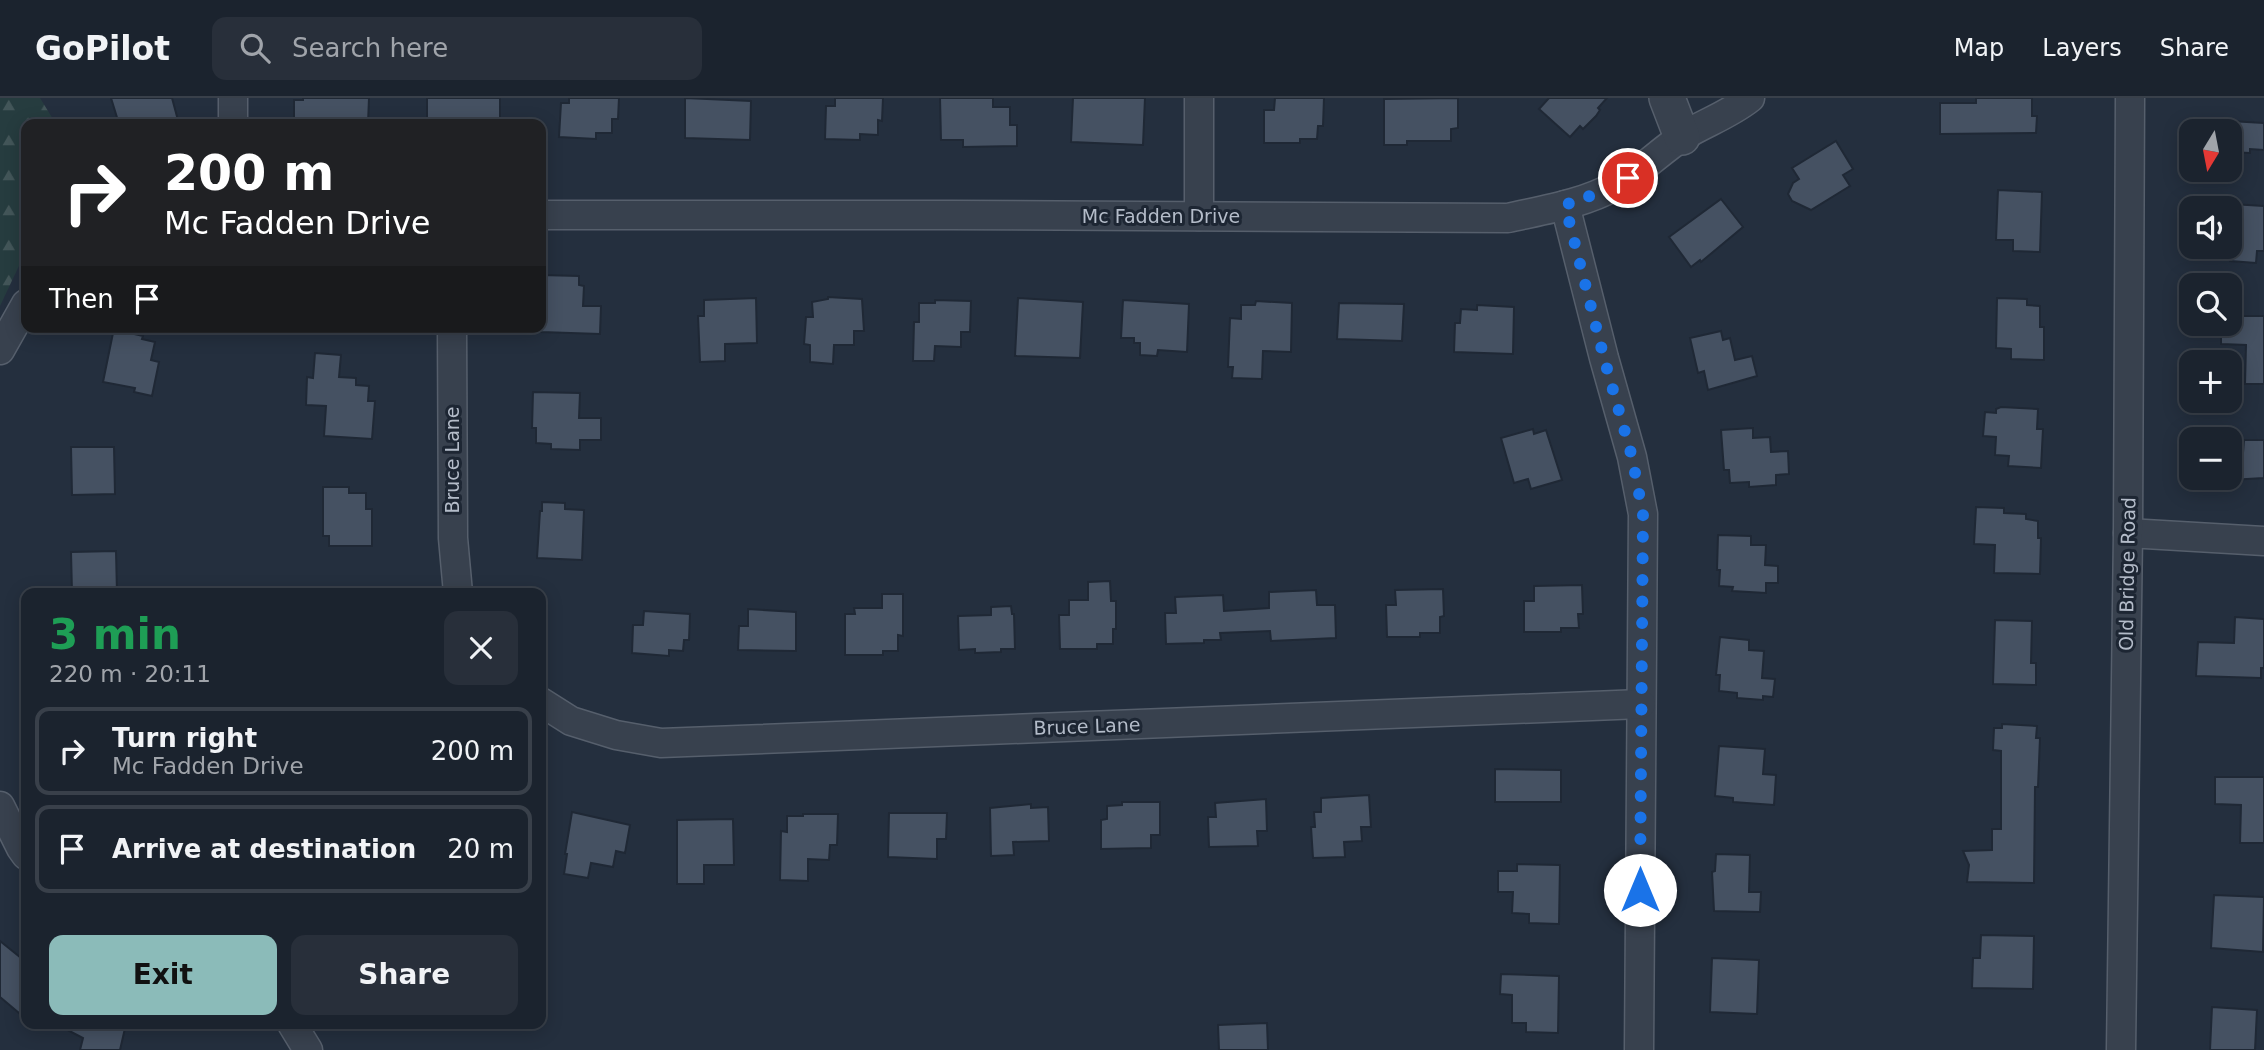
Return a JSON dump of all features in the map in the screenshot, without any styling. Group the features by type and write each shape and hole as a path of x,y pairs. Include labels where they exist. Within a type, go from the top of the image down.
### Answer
{"street":[{"path":"233,98 233,119"},
{"path":"1199,98 1199,216"},
{"path":"1667,98 1682,137"},
{"name":"Mc Fadden Drive","path":"546,215 1507,218 1565,205 1614,187 1682,137 1738,108 1750,98"},
{"name":"Old Bridge Road","path":"2121,1050 2129,533 2130,98"},
{"path":"1565,205 1632,457 1643,514 1639,1050"},
{"path":"0,350 21,313"},
{"name":"Bruce Lane","path":"452,333 453,538 458,588"},
{"path":"2129,533 2264,541"},
{"name":"Bruce Lane","path":"546,705 571,721 616,735 661,743 1642,704"},
{"path":"0,806 21,848"},
{"path":"295,1029 308,1050"}],"green space":[{"path":"0,98 40,98 53,119 21,119 21,262 0,306"}],"building":[{"path":"111,98 172,98 178,119 117,119"},
{"path":"369,98 368,119 294,119 294,100"},
{"path":"427,98 500,98 500,119 427,119"},
{"path":"569,98 619,98 618,119 612,119 612,133 596,133 596,139 559,137 561,103 569,103"},
{"path":"685,98 751,101 750,140 685,138"},
{"path":"835,98 883,98 878,135 860,134 860,140 825,139 826,106 835,106"},
{"path":"940,98 993,98 993,107 1010,107 1010,125 1017,125 1017,146 963,147 963,140 941,140"},
{"path":"1073,98 1145,98 1143,145 1071,142"},
{"path":"1275,98 1324,98 1323,126 1318,126 1317,139 1300,139 1300,143 1264,143 1264,110 1274,110"},
{"path":"1458,98 1458,128 1451,129 1451,141 1407,141 1407,145 1384,145 1384,99"},
{"path":"1549,98 1607,98 1598,108 1600,110 1596,116 1583,129 1580,126 1570,137 1539,109"},
{"path":"1976,98 2032,98 2032,116 2037,116 2036,133 1940,134 1940,103 1976,103"},
{"path":"2242,122 2264,123 2264,150 2250,149 2250,153 2242,153"},
{"path":"1836,141 1853,169 1843,175 1850,186 1811,210 1792,201 1788,194 1793,183 1799,179 1792,168"},
{"path":"1998,190 2042,192 2040,252 2013,251 2013,240 1996,240"},
{"path":"1721,199 1743,227 1701,262 1700,260 1691,267 1669,237"},
{"path":"2242,205 2264,206 2264,251 2257,251 2256,263 2230,261 2242,259"},
{"path":"546,275 579,276 579,285 584,286 583,306 601,306 600,334 546,332"},
{"path":"828,297 862,299 864,331 854,331 854,345 834,345 833,364 810,362 810,345 804,344 806,317 813,317 812,302"},
{"path":"756,298 757,343 725,344 725,361 700,362 698,316 704,316 704,300"},
{"path":"1018,298 1083,302 1080,358 1015,356"},
{"path":"1997,298 2027,299 2027,305 2040,306 2040,327 2044,327 2044,360 2011,359 2011,349 1996,348"},
{"path":"935,300 971,301 970,332 961,332 961,347 935,346 934,361 913,361 914,322 919,322 919,303 935,303"},
{"path":"1123,300 1189,304 1187,352 1158,350 1157,356 1140,355 1140,343 1134,343 1134,338 1121,338"},
{"path":"1256,301 1292,303 1291,352 1263,351 1262,379 1232,378 1233,367 1228,367 1230,318 1241,319 1241,305 1255,305"},
{"path":"1339,303 1404,304 1402,341 1337,339"},
{"path":"1477,305 1514,307 1513,354 1454,352 1455,323 1460,323 1461,309 1477,310"},
{"path":"2242,316 2264,316 2264,384 2245,384 2246,345 2221,344 2221,336 2242,336"},
{"path":"1721,331 1723,340 1730,338 1735,360 1752,356 1757,376 1708,390 1704,371 1698,373 1690,338"},
{"path":"113,333 130,333 155,342 151,360 159,362 152,396 134,392 135,388 103,382"},
{"path":"315,353 341,355 339,377 356,378 356,385 369,386 368,401 375,401 372,439 324,436 326,406 306,405 307,377 313,378"},
{"path":"533,392 580,393 579,418 601,418 601,440 580,440 580,450 551,449 551,444 536,443 536,428 532,428"},
{"path":"1996,409 2038,409 2037,429 2043,429 2041,468 2008,466 2009,456 1995,455 1996,437 1983,436 1985,412 1996,413"},
{"path":"1753,428 1753,438 1770,437 1771,452 1788,451 1789,474 1776,475 1776,485 1749,487 1749,482 1730,483 1729,470 1724,470 1721,430"},
{"path":"1533,429 1534,434 1546,430 1562,480 1531,489 1528,479 1514,483 1501,438"},
{"path":"2244,440 2264,440 2264,478 2242,479"},
{"path":"71,447 114,447 115,494 72,495"},
{"path":"323,487 349,487 349,493 366,493 366,509 372,509 372,546 329,546 329,536 323,536"},
{"path":"542,502 565,503 565,509 584,510 582,560 537,558"},
{"path":"1976,507 2004,508 2004,513 2026,514 2026,519 2038,521 2038,538 2041,538 2040,574 1994,573 1995,545 1974,544"},
{"path":"1718,535 1751,536 1751,545 1766,545 1765,565 1778,566 1778,583 1766,583 1766,593 1732,591 1733,587 1719,586"},
{"path":"116,551 117,588 72,588 71,552"},
{"path":"1110,581 1111,601 1116,601 1113,644 1097,644 1097,649 1060,649 1059,615 1069,615 1069,600 1088,600 1088,582"},
{"path":"1582,585 1583,614 1578,614 1579,628 1561,628 1561,632 1524,632 1524,601 1534,601 1534,586"},
{"path":"1443,589 1444,616 1440,617 1440,633 1420,633 1420,637 1387,637 1386,605 1396,605 1395,590"},
{"path":"1316,590 1317,605 1335,605 1336,638 1271,641 1270,631 1220,633 1221,640 1166,644 1165,613 1176,613 1175,597 1223,595 1224,611 1269,608 1269,592"},
{"path":"882,594 903,594 903,636 898,635 898,651 883,651 883,655 845,655 845,614 855,614 854,608 882,608"},
{"path":"1011,606 1014,614 1015,649 975,653 975,649 959,650 958,616 991,615 991,607"},
{"path":"748,609 796,612 796,651 738,650 739,626 748,626"},
{"path":"644,611 690,614 689,640 684,640 683,651 669,650 669,656 632,653 633,625 643,625"},
{"path":"2235,617 2264,619 2264,668 2261,668 2261,678 2196,676 2198,642 2234,643"},
{"path":"1995,620 2032,621 2031,663 2036,663 2036,685 1993,684"},
{"path":"1720,637 1749,640 1749,650 1764,651 1762,678 1775,679 1773,697 1763,696 1763,700 1737,698 1737,693 1719,691 1720,675 1716,675"},
{"path":"2002,724 2037,726 2036,738 2040,738 2038,787 2035,787 2034,883 1967,882 1969,865 1963,851 1992,850 1992,829 2001,829 2001,751 1993,750 1994,728 2002,728"},
{"path":"1719,746 1765,749 1763,774 1776,775 1774,805 1733,802 1733,798 1715,796"},
{"path":"1495,769 1561,770 1561,802 1495,802"},
{"path":"2215,777 2264,777 2264,843 2240,843 2241,805 2215,804"},
{"path":"1369,795 1371,827 1361,827 1362,841 1344,842 1345,857 1313,858 1311,827 1315,827 1314,812 1321,812 1321,798"},
{"path":"1266,799 1267,831 1257,831 1258,846 1209,847 1208,817 1216,817 1215,803"},
{"path":"1122,802 1160,802 1160,835 1151,835 1151,848 1101,849 1101,820 1107,819 1107,806 1122,805"},
{"path":"1031,804 1031,808 1048,807 1049,841 1013,842 1014,855 991,856 990,808"},
{"path":"572,812 630,825 625,853 616,851 613,867 591,863 588,878 564,874"},
{"path":"889,813 947,813 946,839 937,839 937,859 888,857"},
{"path":"838,814 837,845 830,845 829,860 808,859 808,881 780,880 781,831 787,832 787,816"},
{"path":"733,819 734,865 704,865 704,884 677,884 677,820"},
{"path":"1716,854 1750,855 1749,892 1761,892 1760,912 1714,911 1712,872 1715,871"},
{"path":"1517,864 1560,865 1559,924 1529,923 1529,914 1512,913 1513,892 1498,892 1498,871 1517,871"},
{"path":"2214,895 2264,897 2263,952 2211,948"},
{"path":"1981,935 2034,936 2033,989 1972,988 1973,958 1980,958"},
{"path":"0,941 21,958 19,1013 0,997"},
{"path":"1712,958 1759,960 1757,1014 1710,1012"},
{"path":"1501,974 1559,976 1558,1033 1526,1032 1526,1023 1512,1023 1512,995 1500,994"},
{"path":"2212,1007 2257,1010 2255,1050 2210,1050"},
{"path":"1267,1023 1268,1050 1219,1050 1218,1025"},
{"path":"66,1029 125,1029 120,1050 80,1050 83,1038"}],"route":[{"path":"1628,178 1614,187 1565,205 1632,457 1643,514 1640,890"}]}
